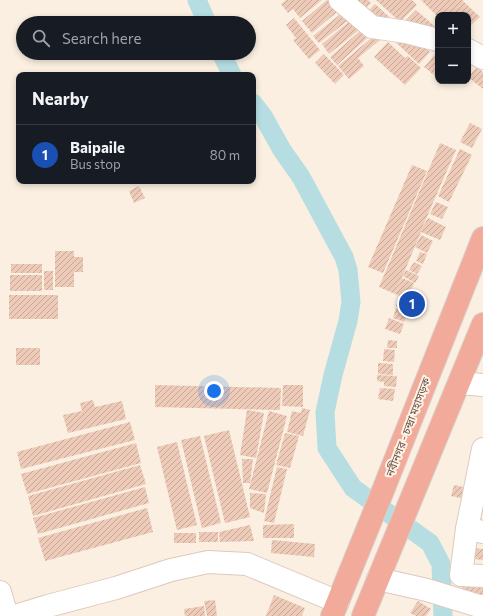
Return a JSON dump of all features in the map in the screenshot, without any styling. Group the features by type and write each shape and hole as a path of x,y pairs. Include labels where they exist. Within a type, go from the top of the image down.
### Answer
{"highway":[{"name":"নবীনগর - চন্দ্রা মহাসড়ক","path":"337,604 483,238"},
{"path":"365,611 483,324"}],"street":[{"path":"340,0 372,27 406,32 435,39"},
{"path":"471,52 483,58"},
{"path":"459,383 483,385"},
{"path":"483,449 475,530 461,575 483,576"},
{"path":"15,616 116,588 171,570 208,562 247,564 337,604"},
{"path":"378,579 427,590 481,609"},
{"path":"0,592 7,616"}],"building":[{"path":"286,0 322,0 300,18 293,9 288,13 281,4"},
{"path":"327,0 335,0 342,8 312,33 302,21"},
{"path":"343,0 368,0 371,3 359,15"},
{"path":"376,0 412,0 417,5 400,22"},
{"path":"421,0 462,0 480,17 471,25 471,12 435,12 435,14"},
{"path":"375,4 398,25 364,15"},
{"path":"348,8 354,16 319,43 313,36"},
{"path":"416,10 435,26 435,43 430,49 402,24"},
{"path":"357,15 365,25 329,54 322,44"},
{"path":"294,18 320,50 309,59 293,40 296,38 286,25"},
{"path":"367,25 373,33 337,65 330,57"},
{"path":"375,35 380,40 358,58 364,66 349,79 338,66"},
{"path":"412,36 430,52 419,64 390,37"},
{"path":"388,42 405,58 408,56 421,68 405,85 374,57"},
{"path":"324,54 344,75 335,84 315,63"},
{"path":"435,54 435,76 424,67"},
{"path":"477,67 483,72 483,89 471,79 471,74"},
{"path":"470,123 482,129 472,148 460,142"},
{"path":"440,143 456,150 422,228 428,218 446,227 440,240 421,232 395,294 379,287"},
{"path":"460,149 472,155 449,202 438,196"},
{"path":"412,165 427,171 383,273 368,267"},
{"path":"139,186 145,198 134,203 129,191"},
{"path":"436,202 448,207 442,219 430,214"},
{"path":"421,235 433,241 427,253 415,247"},
{"path":"55,251 74,251 74,257 83,257 83,272 74,272 74,287 55,287"},
{"path":"420,252 427,254 423,264 416,261"},
{"path":"414,262 422,266 417,274 409,270"},
{"path":"11,264 42,264 42,273 11,273"},
{"path":"406,270 419,276 415,283 403,276"},
{"path":"44,271 53,271 53,290 44,290"},
{"path":"10,275 42,275 42,291 10,291"},
{"path":"402,278 414,283 407,299 395,294"},
{"path":"9,295 58,295 58,319 9,319"},
{"path":"400,298 410,302 406,311 396,306"},
{"path":"396,308 408,313 404,322 393,318"},
{"path":"389,318 404,324 400,334 385,329"},
{"path":"388,340 397,341 397,348 387,348"},
{"path":"16,348 40,348 40,365 16,365"},
{"path":"384,349 395,350 394,362 383,361"},
{"path":"378,363 393,364 393,375 378,374"},
{"path":"377,375 397,376 396,387 384,386 384,382 377,381"},
{"path":"155,385 281,388 280,410 155,407"},
{"path":"283,385 303,385 303,407 282,406"},
{"path":"380,388 395,389 393,401 378,399"},
{"path":"93,400 95,407 122,401 126,419 68,433 63,415 82,411 80,403"},
{"path":"302,408 310,410 303,436 287,432 292,411 301,413"},
{"path":"247,410 264,413 256,458 240,455"},
{"path":"269,411 287,416 267,493 249,489"},
{"path":"130,422 135,440 21,469 17,452"},
{"path":"229,430 250,517 225,523 204,436"},
{"path":"285,433 299,436 290,468 276,465"},
{"path":"200,436 221,523 202,528 181,440"},
{"path":"177,442 197,525 177,530 157,447"},
{"path":"136,443 141,463 27,494 21,474"},
{"path":"242,459 253,459 250,483 243,483"},
{"path":"140,465 146,484 33,516 28,496"},
{"path":"277,467 287,469 274,523 264,521"},
{"path":"454,485 468,488 465,499 451,496"},
{"path":"145,487 149,503 38,534 33,518"},
{"path":"250,493 266,494 264,513 250,508"},
{"path":"147,508 153,532 45,561 38,538"},
{"path":"294,524 294,538 263,538 263,525"},
{"path":"250,525 254,541 220,542 219,532"},
{"path":"199,532 218,532 218,542 199,542"},
{"path":"174,533 196,533 196,543 174,543"},
{"path":"272,540 315,544 314,557 271,553"},
{"path":"466,547 483,549 483,560 465,558"},
{"path":"483,582 483,599 464,600 462,584"},
{"path":"274,595 305,608 302,616 266,616"},
{"path":"215,600 217,616 207,616 204,601"},
{"path":"418,601 431,609 426,616 416,616 410,613"},
{"path":"204,606 205,616 185,616 184,609"}],"waterway":[{"path":"197,0 204,16"},
{"path":"224,60 230,72"},
{"path":"256,107 263,116 282,150 301,177 344,257 348,270 351,302 348,321 333,375 325,412 327,448 353,488 430,543 441,564 443,616"}],"place":[{"name":"Baipaile","path":"412,304"}]}
